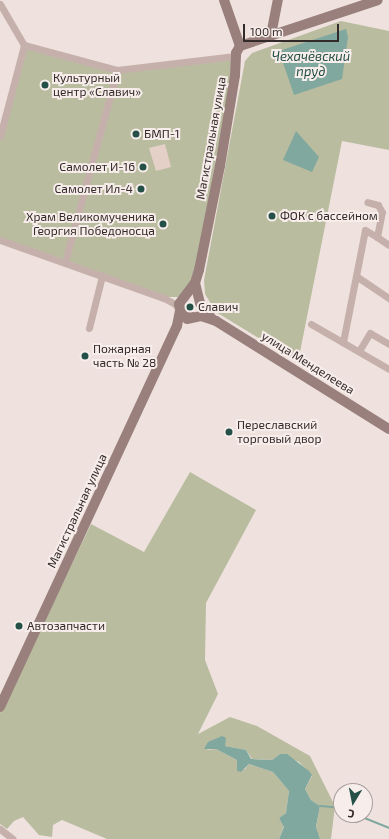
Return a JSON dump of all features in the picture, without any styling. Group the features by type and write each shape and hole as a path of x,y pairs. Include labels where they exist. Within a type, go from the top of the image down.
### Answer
{"main road":[{"path":"224,0 240,46 378,0"},
{"path":"271,35 278,0"},
{"name":"Магистральная улица","path":"195,283 220,166 235,75 236,56 240,46"},
{"path":"195,283 184,298 180,311 184,316 193,316 213,320"},
{"path":"177,326 199,312 199,302 195,283"},
{"path":"184,298 192,296 199,302 213,320"},
{"name":"Магистральная улица","path":"0,707 177,326 180,311"},
{"name":"улица Менделеева","path":"213,320 389,429"}],"street":[{"path":"0,4 24,45 116,70 236,56"},
{"path":"0,136 24,45"},
{"path":"65,262 116,70"},
{"path":"367,202 378,205 382,210 377,238"},
{"path":"343,342 365,230 389,245"},
{"path":"0,240 98,273 164,298 175,304 180,311"},
{"path":"89,328 98,273"},
{"path":"356,276 389,298"},
{"path":"164,298 184,298"},
{"path":"311,324 389,369"},
{"path":"359,351 370,332 389,344"},
{"path":"0,828 13,839"}],"green space":[{"path":"341,21 389,31 389,150 342,141 298,362 216,312 205,294 204,280 245,61 252,53"},
{"path":"24,45 117,70 235,57 194,281 182,297 165,297 0,240 0,136"},
{"path":"190,472 256,510 206,603 205,660 218,694 198,734 230,717 257,726 310,756 333,802 331,839 320,839 316,828 320,806 311,800 305,789 312,776 299,762 280,754 272,760 252,759 246,750 225,746 225,744 206,750 216,749 237,760 237,771 245,769 249,764 273,772 289,791 286,813 279,818 284,826 279,839 107,839 62,820 53,825 52,837 39,835 23,817 14,821 7,829 0,824 0,713 91,524 144,552"}],"shaded area":[{"path":"165,144 171,167 156,171 149,148"}],"water":[{"name":"Чехачёвский пруд","path":"346,29 348,37 342,79 294,95 279,51"},
{"path":"296,131 319,157 312,172 283,160"},
{"path":"222,736 226,738 225,746 246,750 251,759 272,760 280,754 287,754 309,771 312,775 305,789 311,800 320,806 316,827 320,839 279,839 284,827 279,818 286,813 289,791 273,772 249,764 241,772 237,771 237,760 216,749 204,749 208,742"}],"waterway":[{"path":"320,806 333,807"},
{"path":"373,822 389,828"}],"place":[{"name":"Культурный центр «Славич»","path":"45,85"},
{"name":"БМП-1","path":"136,134"},
{"name":"Самолет И-16","path":"143,167"},
{"name":"Самолет Ил-4","path":"141,189"},
{"name":"ФОК с бассейном","path":"272,216"},
{"name":"Храм Великомученика Георгия Победоносца","path":"163,224"},
{"name":"Славич","path":"190,307"},
{"name":"Пожарная часть № 28","path":"85,356"},
{"name":"Переславский торговый двор","path":"229,432"},
{"name":"Автозапчасти","path":"19,626"}]}
